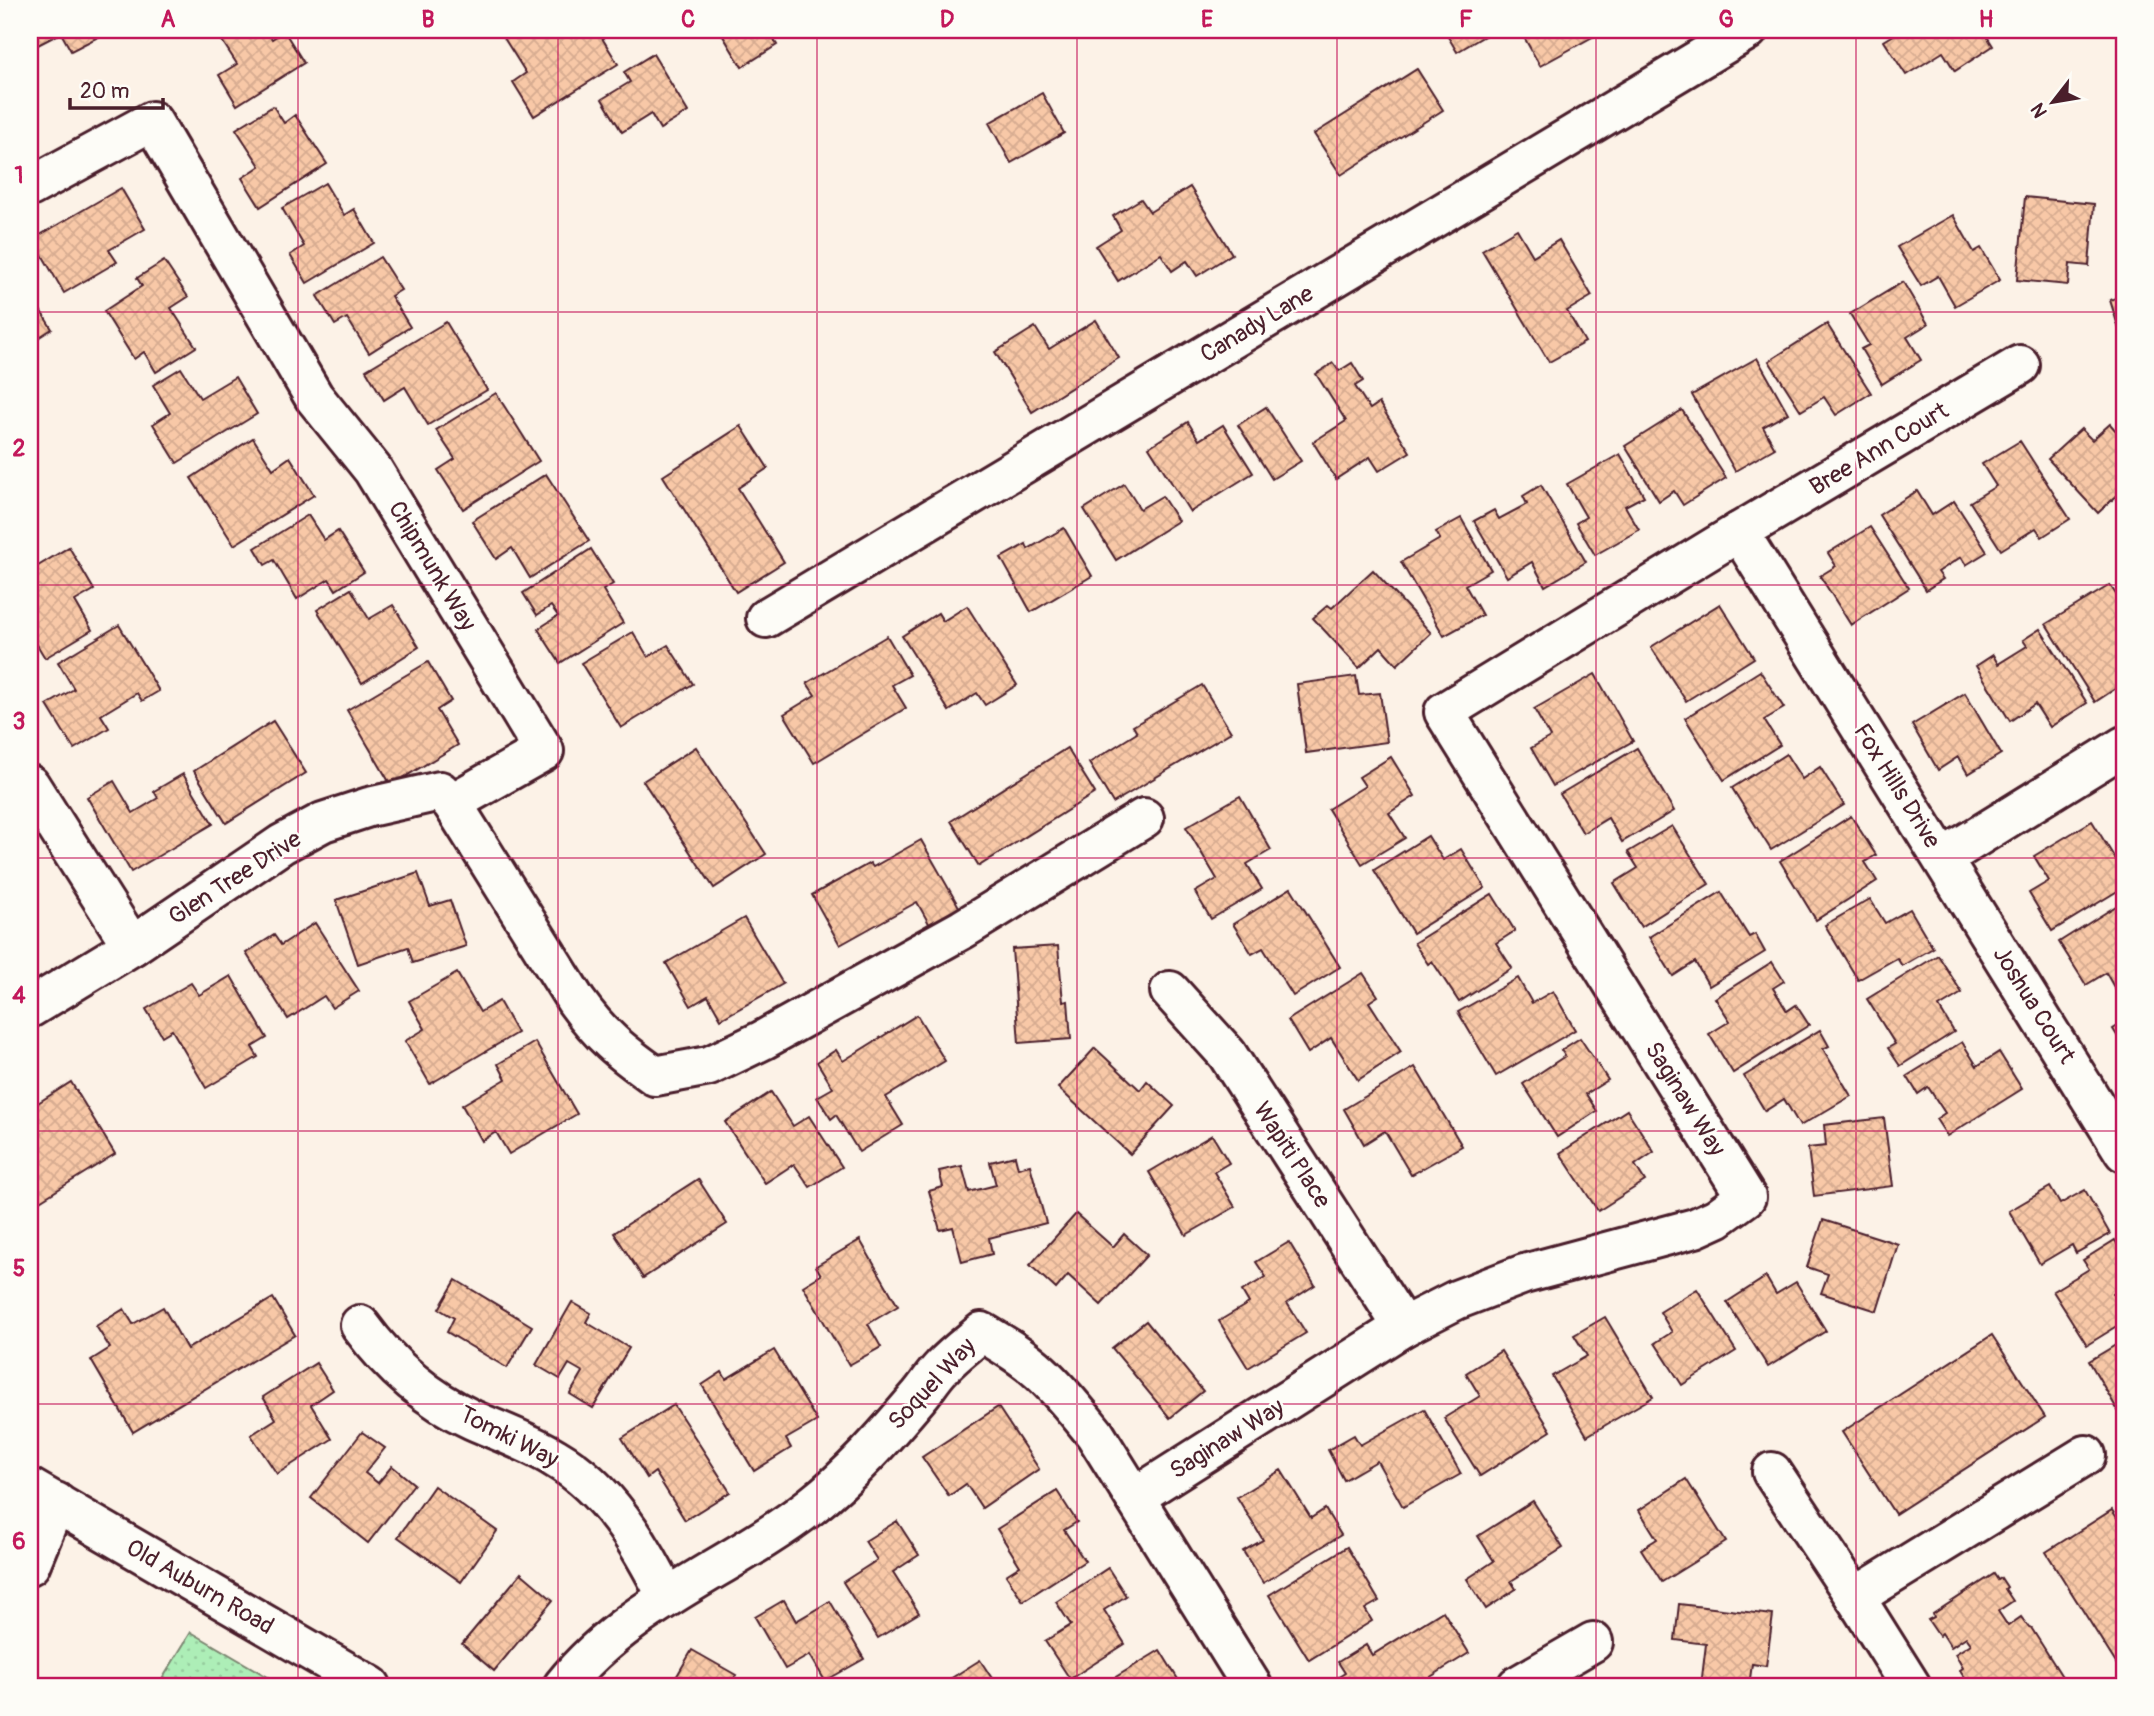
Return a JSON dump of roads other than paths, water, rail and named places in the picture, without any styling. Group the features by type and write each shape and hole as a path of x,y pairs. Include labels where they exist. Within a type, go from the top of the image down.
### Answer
{"street":[{"name":"Canady Lane","path":"766,618 1748,30"},
{"name":"Chipmunk Way","path":"30,187 152,121 314,397 373,470 544,751 452,803"},
{"name":"Bree Ann Court","path":"1739,533 2020,365"},
{"name":"Fox Hills Drive","path":"1739,533 1943,858 2124,746"},
{"name":"Saginaw Way","path":"1135,1497 1403,1327 1456,1300 1524,1274 1695,1228 1717,1218 1745,1197 1444,712 1739,533"},
{"path":"30,785 132,946"},
{"name":"Glen Tree Drive","path":"30,1008 132,946 282,844 323,822 369,807 440,791 452,803"},
{"path":"452,803 576,1001 596,1028 622,1053 655,1076 709,1066 762,1040 963,929 1144,818"},
{"name":"Joshua Court","path":"1943,858 2124,1152"},
{"name":"Wapiti Place","path":"1170,991 1227,1054 1403,1327"},
{"name":"Tomki Way","path":"360,1325 391,1363 428,1395 471,1419 556,1458 575,1473 610,1505 625,1523 667,1597"},
{"name":"Soquel Way","path":"563,1686 584,1661 613,1634 667,1597 769,1535 820,1498 865,1457 942,1366 982,1332 1016,1353 1041,1373 1067,1399 1095,1434 1252,1686"},
{"path":"1855,1597 2086,1455"},
{"path":"1772,1472 1911,1686"},
{"path":"30,1565 38,1504"},
{"name":"Old Auburn Road","path":"38,1504 371,1686"},
{"path":"1517,1686 1593,1642"}]}
